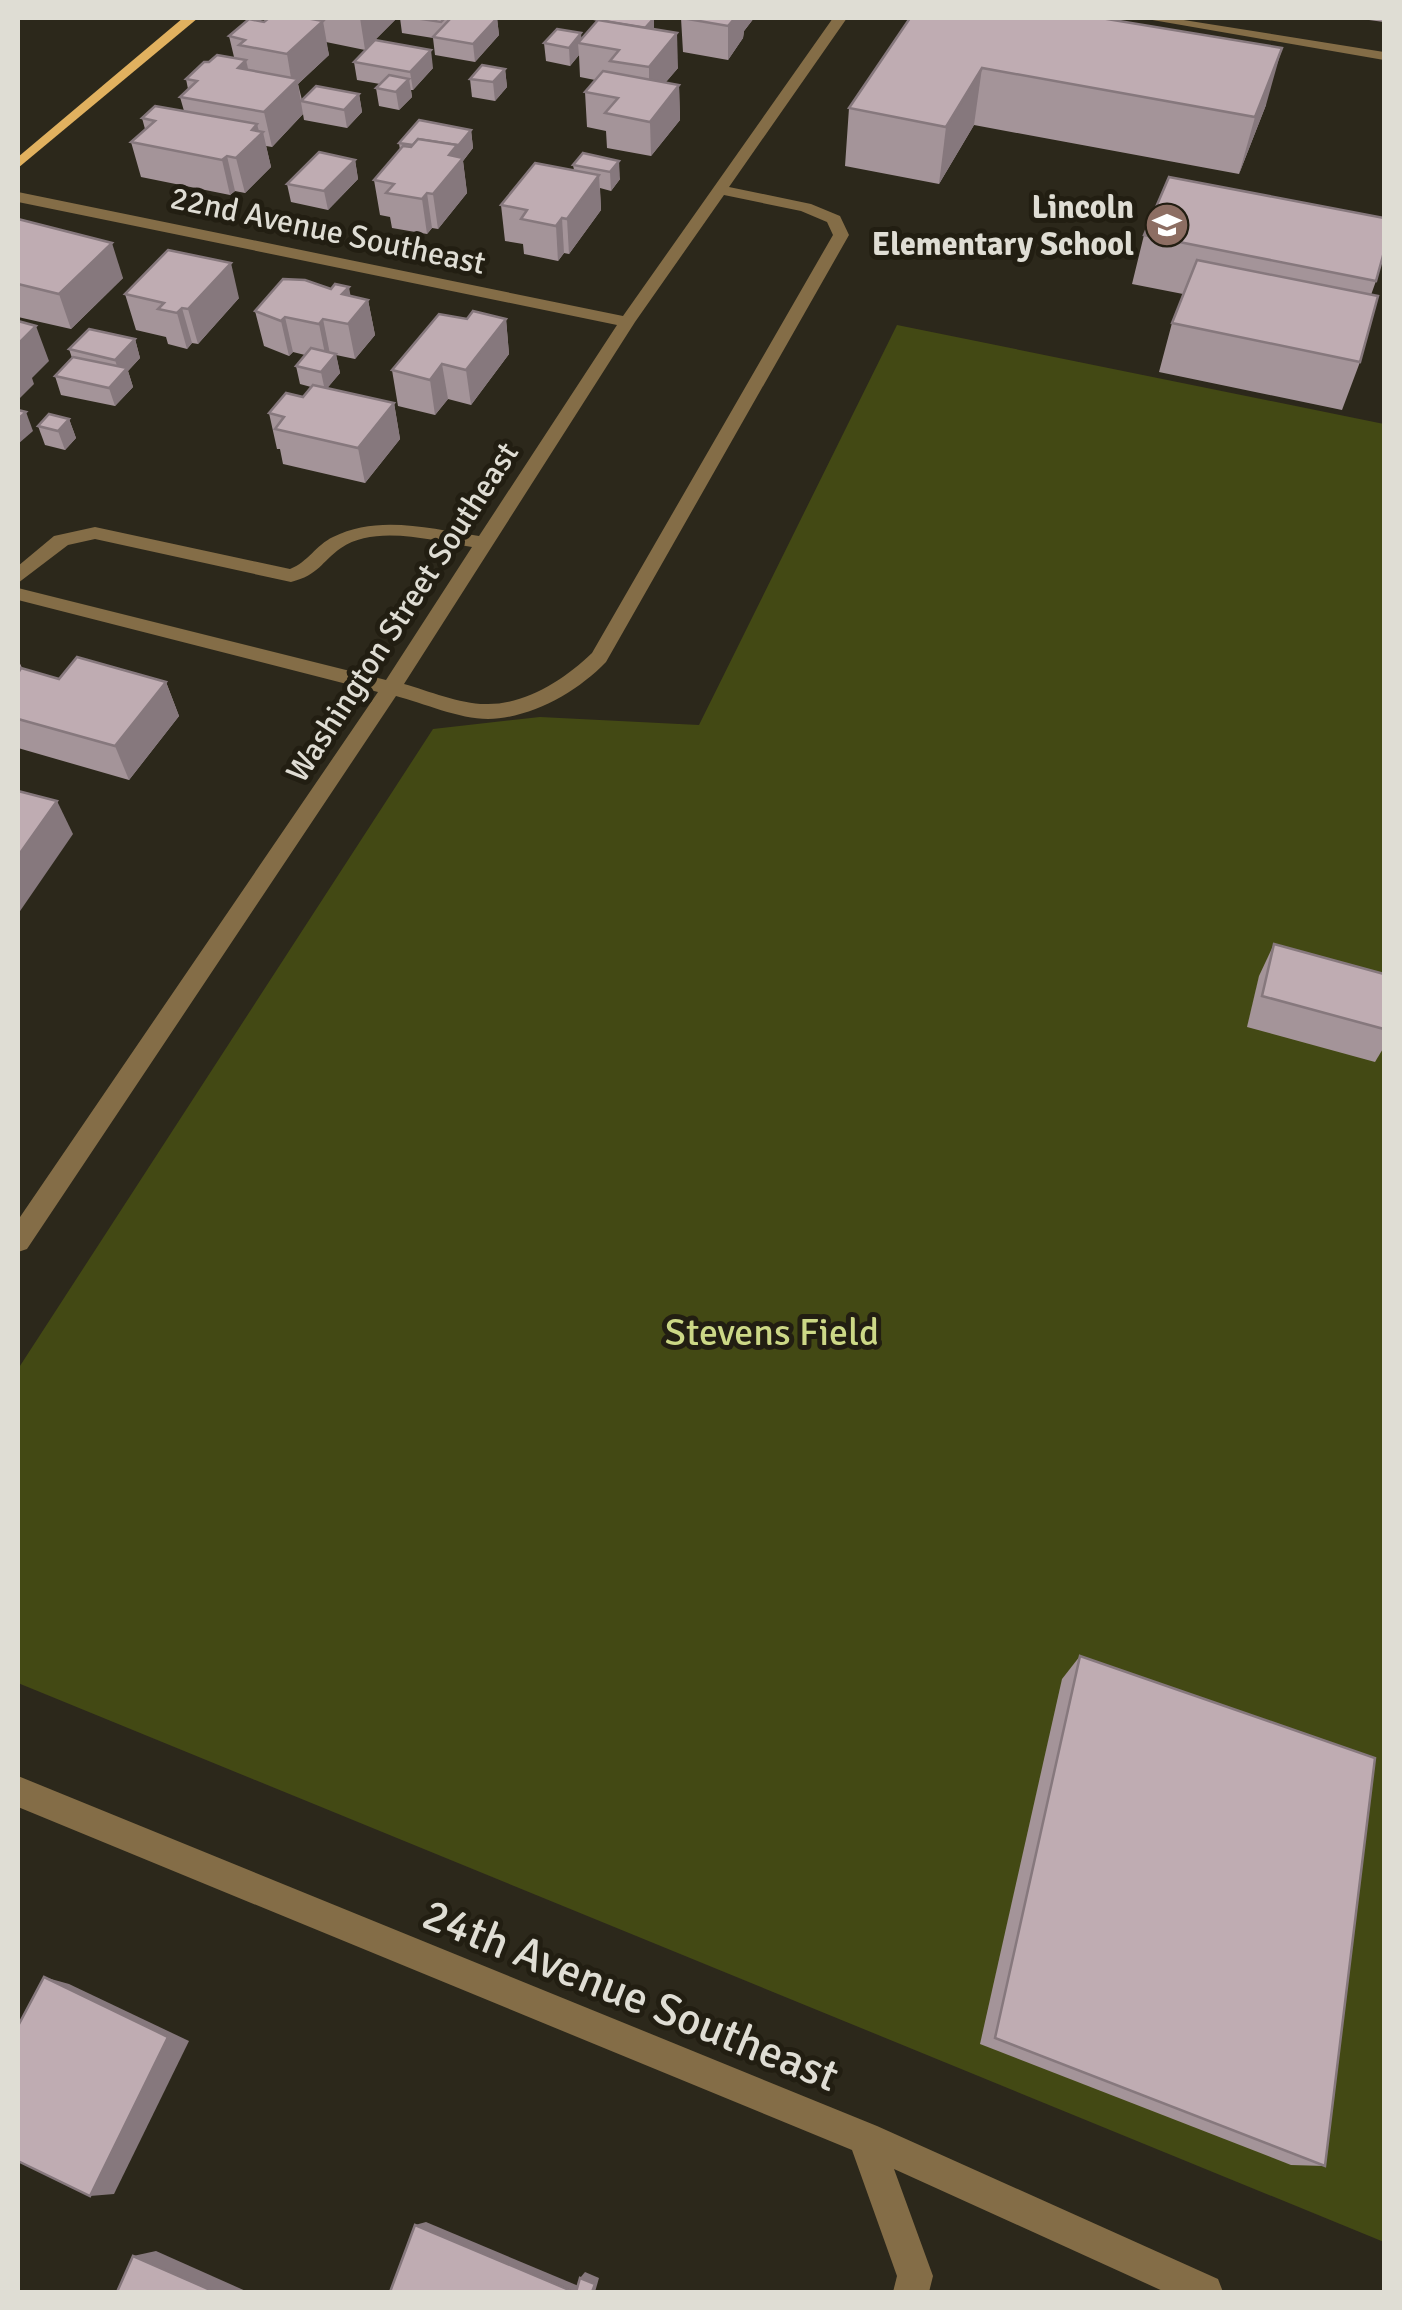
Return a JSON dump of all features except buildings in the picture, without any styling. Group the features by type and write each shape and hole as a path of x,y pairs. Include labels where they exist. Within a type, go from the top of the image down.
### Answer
{"main road":[{"path":"18,164 191,18"}],"street":[{"name":"Washington Street Southeast","path":"18,1241 390,689 627,322 840,18"},
{"path":"1148,18 1384,56"},
{"path":"18,594 486,712 533,703 559,691 581,678 599,657 841,235 834,219 805,207 721,190"},
{"name":"22nd Avenue Southeast","path":"18,197 627,322"},
{"path":"18,576 44,549 75,533 291,576 312,570 336,542 364,532 484,544"},
{"name":"24th Avenue Southeast","path":"18,1792 865,2138 1205,2292"},
{"path":"865,2138 915,2276 912,2292"}],"green space":[{"name":"Stevens Field","path":"897,325 1384,424 1384,2242 18,1683 18,1369 433,729 540,717 699,725"}],"place":[{"name":"Lincoln Elementary School","path":"1167,225"}]}
